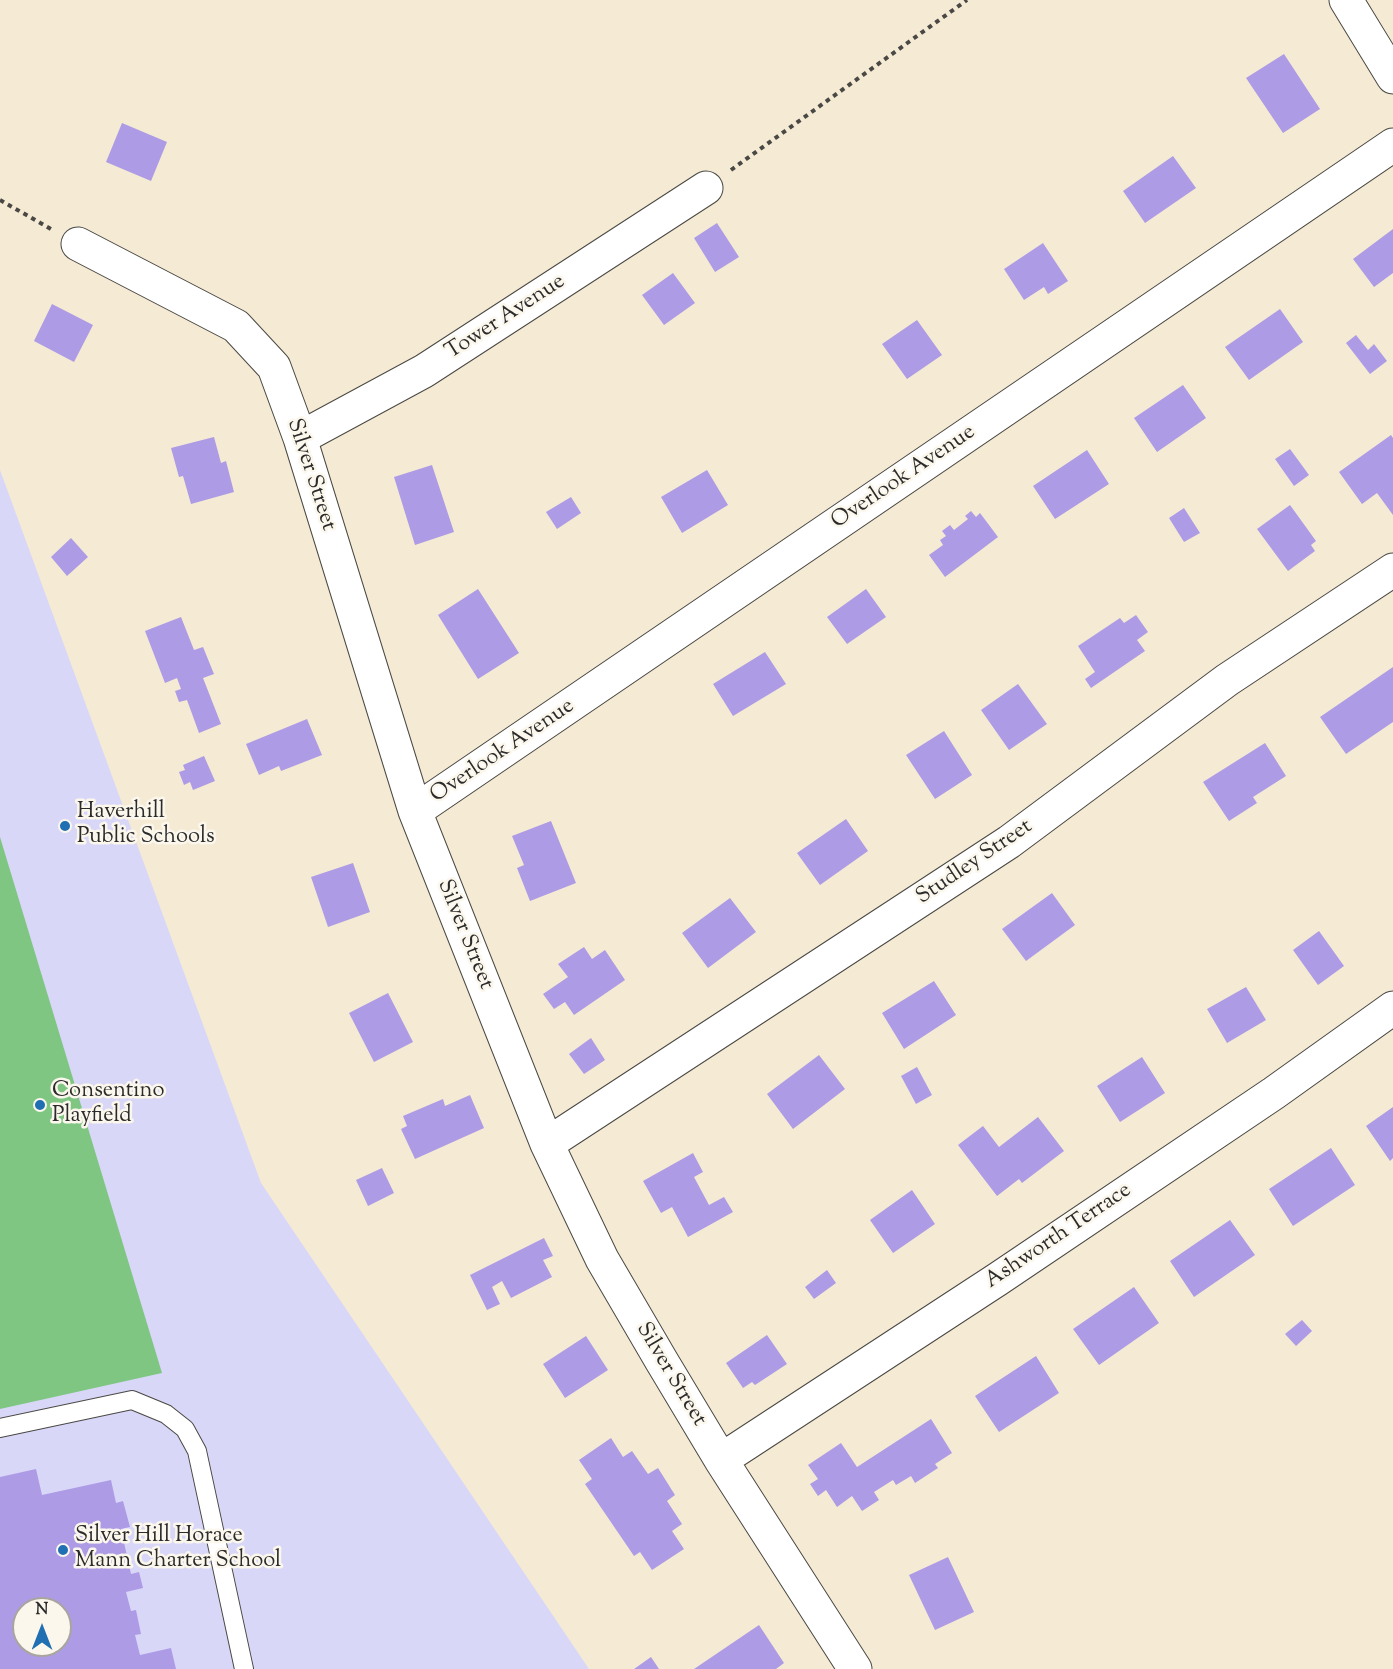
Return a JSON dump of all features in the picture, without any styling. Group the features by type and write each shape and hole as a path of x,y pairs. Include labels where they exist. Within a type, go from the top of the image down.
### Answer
{"street":[{"path":"1346,0 1393,77"},
{"name":"Overlook Avenue","path":"415,811 1393,145"},
{"name":"Tower Avenue","path":"300,438 424,371 706,188"},
{"name":"Silver Street","path":"78,244 236,326 274,367 300,438 415,811 547,1144 602,1259 721,1460 855,1669"},
{"name":"Studley Street","path":"547,1144 1010,842 1227,680 1393,570"},
{"name":"Ashworth Terrace","path":"721,1460 998,1279 1264,1100 1393,1008"}],"lane":[{"path":"0,1428 132,1400 166,1414 185,1429 197,1451 244,1669"}],"path":[{"path":"706,188 967,0"},
{"path":"0,200 78,244"}],"shaded area":[{"name":"Haverhill Public Schools","path":"0,470 261,1183 589,1669 0,1669"}],"green space":[{"name":"Consentino Playfield","path":"0,837 162,1373 0,1409"}],"building":[{"path":"1284,54 1320,109 1283,133 1246,78"},
{"path":"122,123 167,142 151,181 106,162"},
{"path":"1173,156 1196,188 1145,223 1123,191"},
{"path":"717,223 739,257 715,272 694,238"},
{"path":"1393,229 1393,273 1374,287 1353,259"},
{"path":"1043,243 1068,281 1048,294 1044,287 1024,300 1004,269"},
{"path":"673,273 695,303 664,325 642,295"},
{"path":"52,304 93,325 74,362 34,341"},
{"path":"1280,309 1303,342 1249,380 1225,347"},
{"path":"917,320 942,355 907,379 882,344"},
{"path":"1356,335 1368,350 1374,344 1387,361 1370,374 1346,343"},
{"path":"1183,385 1206,418 1157,452 1134,418"},
{"path":"1391,435 1393,438 1393,515 1377,493 1362,504 1339,472"},
{"path":"214,437 221,463 226,461 234,492 191,504 183,476 179,477 171,448"},
{"path":"1290,449 1309,475 1294,486 1275,459"},
{"path":"1087,450 1109,484 1055,519 1033,486"},
{"path":"432,465 454,532 415,545 394,477"},
{"path":"707,470 728,505 682,533 661,497"},
{"path":"571,497 581,513 557,529 546,512"},
{"path":"1290,505 1316,541 1311,545 1315,551 1288,571 1257,529"},
{"path":"1184,508 1200,533 1184,542 1169,518"},
{"path":"971,511 976,517 980,513 998,537 945,577 929,555 943,545 940,540 946,536 942,531 950,525 954,530 968,519 965,516"},
{"path":"71,538 88,557 67,576 51,557"},
{"path":"478,589 519,653 478,679 438,615"},
{"path":"866,589 886,617 847,644 827,617"},
{"path":"1136,615 1148,632 1137,640 1145,651 1091,688 1085,679 1095,672 1078,646 1120,618 1124,623"},
{"path":"181,617 194,650 203,647 214,674 203,678 221,724 199,733 187,700 179,702 175,691 181,689 177,678 165,683 145,631"},
{"path":"765,652 786,684 733,716 713,684"},
{"path":"1393,667 1393,722 1346,754 1320,717"},
{"path":"1018,684 1047,724 1009,750 981,710"},
{"path":"307,719 322,755 281,771 279,766 259,775 246,744"},
{"path":"944,731 972,775 935,799 906,755"},
{"path":"1265,743 1286,776 1253,797 1257,803 1229,821 1203,782"},
{"path":"204,756 215,781 193,790 190,782 184,785 179,772 185,770 183,765"},
{"path":"846,819 868,851 820,885 797,853"},
{"path":"551,821 576,883 530,901 517,868 524,865 512,836"},
{"path":"353,863 370,912 328,927 311,877"},
{"path":"1052,893 1075,925 1026,961 1002,929"},
{"path":"730,898 756,932 708,968 682,933"},
{"path":"1319,931 1344,966 1318,985 1293,950"},
{"path":"584,947 592,959 605,950 625,980 574,1015 565,1002 554,1009 543,994 568,977 558,964"},
{"path":"934,981 956,1015 904,1049 882,1013"},
{"path":"1246,987 1266,1020 1227,1043 1207,1009"},
{"path":"388,993 413,1042 374,1062 349,1013"},
{"path":"591,1038 605,1060 584,1074 569,1054"},
{"path":"819,1055 845,1089 793,1129 767,1094"},
{"path":"1142,1057 1165,1093 1120,1122 1097,1086"},
{"path":"917,1067 932,1095 916,1104 901,1076"},
{"path":"470,1095 484,1128 415,1159 401,1129 407,1126 403,1116 443,1099 445,1106"},
{"path":"1393,1107 1393,1158 1390,1161 1366,1126"},
{"path":"1038,1117 1064,1151 1022,1183 1019,1179 997,1196 958,1145 983,1126 999,1147"},
{"path":"1331,1148 1355,1185 1293,1226 1269,1189"},
{"path":"693,1153 703,1172 694,1177 709,1205 724,1197 733,1212 688,1237 672,1207 661,1213 643,1181"},
{"path":"382,1168 394,1193 368,1206 356,1180"},
{"path":"912,1190 935,1224 893,1253 870,1220"},
{"path":"1230,1220 1255,1255 1194,1297 1170,1261"},
{"path":"544,1238 553,1256 543,1260 552,1277 511,1298 502,1281 492,1287 500,1304 487,1310 470,1275"},
{"path":"827,1270 836,1283 814,1299 805,1287"},
{"path":"1134,1287 1159,1323 1099,1365 1073,1329"},
{"path":"1302,1320 1312,1331 1296,1346 1285,1334"},
{"path":"767,1335 787,1364 755,1385 752,1382 743,1388 726,1363"},
{"path":"586,1336 608,1370 565,1398 543,1364"},
{"path":"1036,1356 1059,1393 999,1432 975,1396"},
{"path":"931,1419 952,1453 935,1464 938,1468 915,1483 911,1476 896,1485 893,1480 874,1492 879,1500 862,1511 852,1496 837,1507 826,1490 818,1496 810,1484 818,1479 808,1465 841,1443 857,1467"},
{"path":"611,1438 623,1457 632,1451 648,1474 658,1468 675,1495 667,1501 682,1524 672,1531 684,1549 652,1570 640,1552 634,1556 585,1484 592,1479 579,1460"},
{"name":"Silver Hill Horace Mann Charter School","path":"36,1469 42,1495 111,1480 116,1503 123,1501 130,1527 121,1529 131,1574 139,1572 143,1588 126,1592 131,1611 136,1610 141,1634 135,1635 140,1655 171,1648 176,1669 0,1669 0,1477"},
{"path":"948,1557 974,1612 935,1630 909,1575"},
{"path":"759,1625 784,1663 776,1669 694,1669"},
{"path":"651,1657 659,1669 634,1669"}],"place":[{"name":"Haverhill Public Schools","path":"65,826"},
{"name":"Consentino Playfield","path":"40,1105"},
{"name":"Silver Hill Horace Mann Charter School","path":"63,1550"}]}
